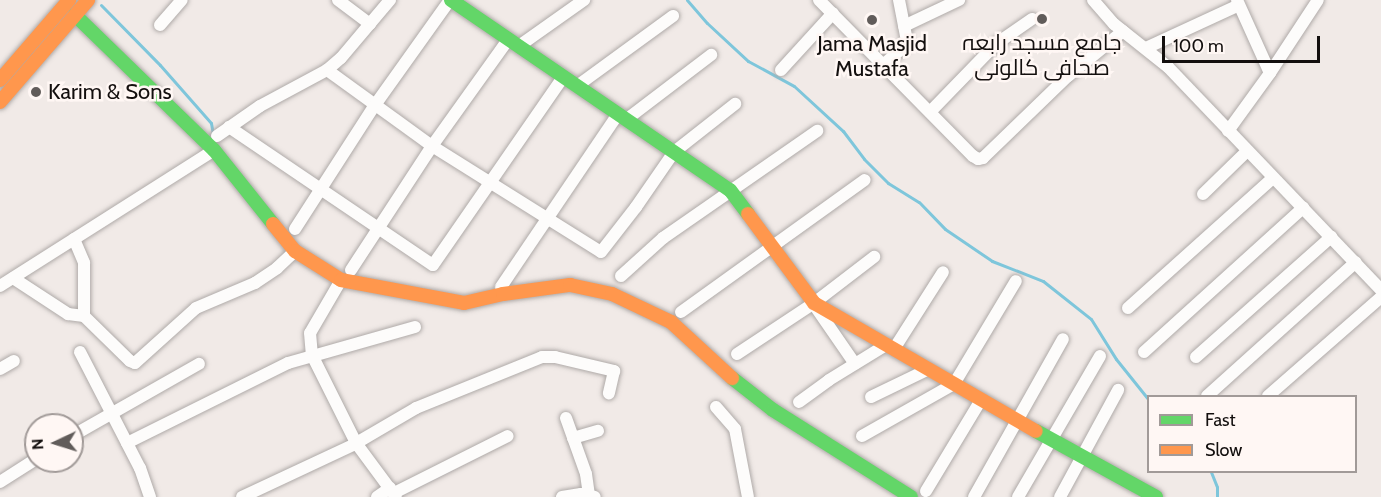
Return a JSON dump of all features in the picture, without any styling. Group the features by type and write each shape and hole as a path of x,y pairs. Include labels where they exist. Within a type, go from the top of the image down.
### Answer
{"street":[{"path":"0,102 88,0"},
{"path":"160,25 182,0"},
{"path":"338,0 370,24"},
{"path":"217,136 260,106 327,70 341,58 390,0"},
{"path":"393,493 356,443 312,355 310,333 432,146 513,43 584,0"},
{"path":"819,0 973,156 983,158 1068,76 1123,31"},
{"path":"883,64 906,45 899,0"},
{"path":"904,26 959,0"},
{"path":"1093,0 1123,31 1146,48 1379,285"},
{"path":"1228,131 1318,0"},
{"path":"295,229 375,105 455,1 730,190 770,247 814,303 855,364"},
{"path":"0,80 61,3"},
{"path":"1146,48 1238,3 1270,73"},
{"path":"781,70 833,13"},
{"path":"75,15 214,150 295,251 346,275 464,303 503,294 570,285 612,294 671,322 720,369 773,410 911,497"},
{"path":"577,86 673,16"},
{"path":"930,112 996,44 1032,19"},
{"path":"501,287 623,116 711,55"},
{"path":"327,70 432,146 598,251 603,251 674,152 735,104"},
{"path":"229,128 378,229 430,263 436,264 562,76"},
{"path":"621,276 663,238 817,131"},
{"path":"0,286 214,150"},
{"path":"1203,194 1247,151"},
{"path":"1128,308 1273,178"},
{"path":"681,312 865,180"},
{"path":"1143,352 1303,208"},
{"path":"1196,357 1331,237"},
{"path":"74,239 84,263 84,316"},
{"path":"13,278 68,314 84,316 130,361 135,363 196,308 255,283 277,268 295,251"},
{"path":"737,354 814,303 874,257"},
{"path":"1208,395 1356,262"},
{"path":"799,402 855,364 890,347 943,272"},
{"path":"862,436 954,384 1016,281"},
{"path":"1269,395 1381,297"},
{"path":"814,303 1016,420 1156,497"},
{"path":"127,443 288,363 415,327"},
{"path":"974,497 1063,339"},
{"path":"80,352 140,468 150,497"},
{"path":"1018,497 1100,356"},
{"path":"242,497 356,443 416,408 542,357 555,357 614,371 609,393"},
{"path":"0,369 15,361"},
{"path":"84,429 199,364"},
{"path":"871,397 929,369"},
{"path":"1060,497 1118,390"},
{"path":"926,491 981,400"},
{"path":"716,407 724,413 735,429 748,497"},
{"path":"562,497 592,496 566,418"},
{"path":"573,438 598,431"},
{"path":"377,497 393,493 508,436"},
{"path":"0,482 24,467"}],"waterway":[{"path":"687,0 707,23 748,61 794,86 843,131 864,159 888,183 919,202 945,229 992,261 1043,281 1091,319 1116,359 1147,398"},
{"path":"101,5 160,65 211,123 213,134"},
{"path":"1211,473 1217,487 1217,497"}],"traffic: fast":[{"path":"451,0 730,190 748,214"},
{"path":"75,15 214,150 273,224"},
{"path":"732,378 773,410 911,497"},
{"path":"1036,431 1156,497"}],"traffic: slow":[{"path":"0,80 69,0"},
{"path":"0,102 88,0"},
{"path":"748,214 814,303 1036,431"},
{"path":"273,224 295,251 341,280 464,303 503,294 570,285 612,294 671,322 732,378"}],"place":[{"name":"جامع مسجد رابعہ صحافی کالونی","path":"1042,19"},
{"name":"Jama Masjid Mustafa","path":"872,20"},
{"name":"Karim & Sons","path":"36,92"}]}
